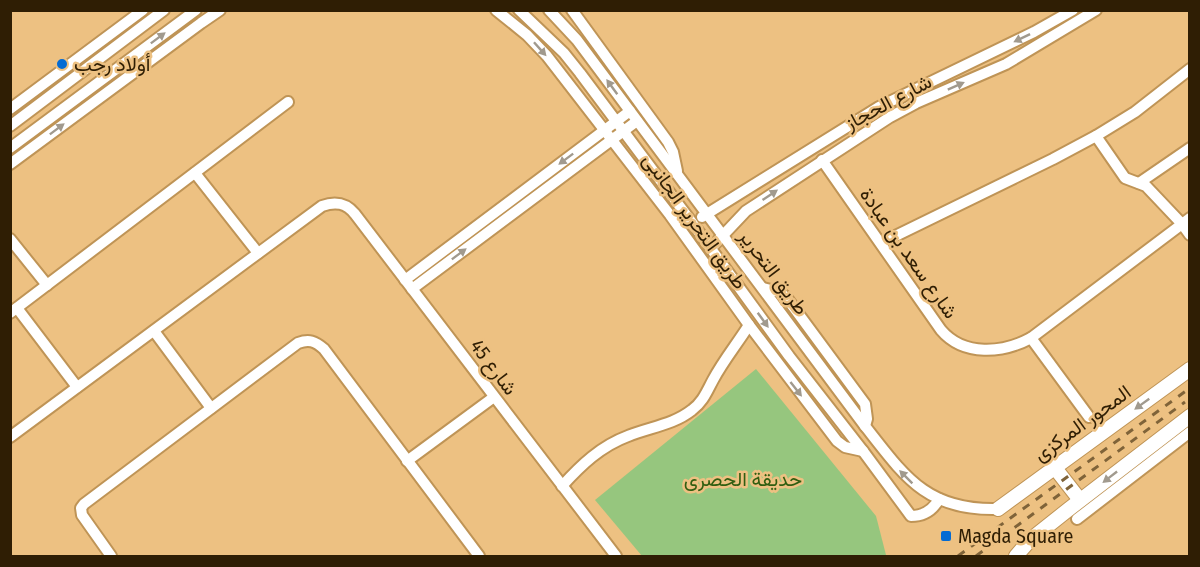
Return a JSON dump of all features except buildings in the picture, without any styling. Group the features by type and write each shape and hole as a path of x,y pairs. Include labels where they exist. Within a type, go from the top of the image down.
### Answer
{"main road":[{"name":"المحور المركزى","path":"998,509 1190,369"},
{"path":"1016,556 1030,540 1190,416"},
{"path":"1055,468 1080,500"}],"street":[{"path":"10,126 164,10"},
{"path":"10,148 196,10"},
{"path":"10,164 220,10"},
{"name":"طريق التحرير الجانبى","path":"496,10 527,35 547,56 677,224 748,326 837,441 844,447 863,451"},
{"name":"طريق التحرير","path":"519,10 564,53 911,516 926,513 939,499"},
{"name":"طريق التحرير","path":"549,10 577,40 763,288"},
{"name":"طريق التحرير الجانبى","path":"572,10 668,142 673,152 678,175"},
{"name":"شارع الحجاز","path":"693,224 707,213 879,107 1034,32 1073,10"},
{"name":"شارع الحجاز","path":"711,248 747,211 890,117 916,103 1006,64 1096,10"},
{"path":"10,109 143,11 150,21"},
{"path":"881,243 1096,136 1135,112 1190,69"},
{"path":"77,387 14,311 288,102"},
{"path":"408,284 630,111"},
{"path":"408,284 637,121"},
{"path":"1096,136 1125,178 1140,183 1186,221 1190,235"},
{"path":"1140,183 1190,148"},
{"name":"شارع سعد بن عبادة","path":"822,160 946,337 982,350 1008,348 1031,338 1186,221"},
{"path":"10,437 258,253 195,173"},
{"name":"شارع 45","path":"258,253 322,206 340,203 351,209 616,556"},
{"path":"10,239 47,285"},
{"name":"طريق التحرير الجانبى","path":"763,288 779,292 786,297 865,404 867,419 865,426 907,478 922,490 939,499"},
{"path":"562,486 581,465 604,447 626,436 678,419 694,409 706,395 713,379 748,326"},
{"path":"154,331 211,408"},
{"path":"1031,338 1089,417"},
{"path":"111,556 82,515 81,508 84,504 298,343 307,340 317,342 324,349 479,556"},
{"path":"407,460 494,397"},
{"path":"1077,519 1190,432"},
{"path":"939,499 974,509 998,509"}],"green space":[{"name":"حديقة الحصرى","path":"756,369 876,516 886,555 642,556 595,500"}],"railway":[{"path":"958,556 1190,388"},
{"path":"976,556 1185,402"}],"place":[{"name":"أولاد رجب","path":"62,64"},
{"name":"Magda Square","path":"946,536"}]}
